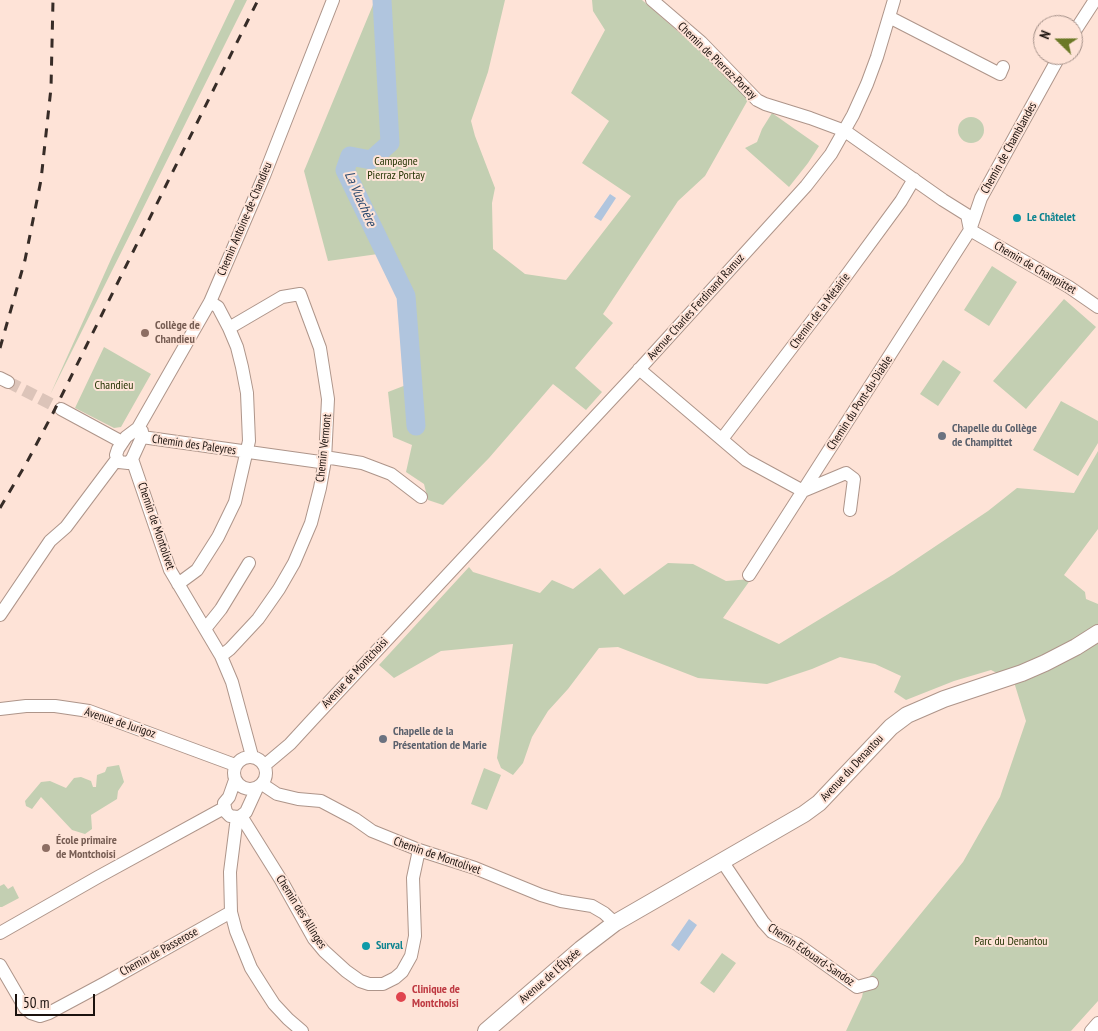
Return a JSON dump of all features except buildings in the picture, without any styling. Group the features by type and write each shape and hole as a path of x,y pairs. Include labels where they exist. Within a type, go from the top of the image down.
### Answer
{"main road":[{"name":"Avenue du Denantou","path":"615,923 805,813 819,803 891,727 907,715 944,699 1022,673 1045,663 1098,634"},
{"name":"Avenue de l'Élysée","path":"486,1031 581,949 615,923"}],"street":[{"name":"Chemin Antoine-de-Chandieu","path":"140,432 210,302 265,173 333,0"},
{"name":"Chemin de Pierraz-Portay","path":"652,0 701,42 757,100 844,131"},
{"name":"Avenue Charles Ferdinand Ramuz","path":"444,579 806,186 831,154 867,84 894,0"},
{"path":"1083,19 1095,0"},
{"path":"889,16 1000,74 1003,68"},
{"name":"Chemin de Chamblandes","path":"970,230 981,198 1054,65"},
{"path":"844,131 967,215 970,230"},
{"name":"Chemin de la Métairie","path":"722,439 832,295 901,201 914,179"},
{"name":"Chemin de Champittet","path":"970,230 1069,287 1098,307"},
{"name":"Chemin du Pont-du-Diable","path":"749,575 970,230"},
{"name":"Chemin Vermont","path":"221,656 258,619 294,563 310,523 320,488 325,460 328,399 320,348 300,294 282,297 229,328"},
{"name":"Chemin des Paleyres","path":"178,584 197,570 218,537 235,502 249,441 242,366 229,328 218,307 210,302"},
{"path":"639,369 746,460 803,491 846,473 854,479 850,510"},
{"path":"61,409 122,442"},
{"name":"Chemin des Paleyres","path":"140,432 246,452 320,462 331,458 362,463 390,474 421,496"},
{"path":"0,615 50,541 66,527 117,459 116,455 122,442 140,432"},
{"path":"117,459 123,464 128,463 132,459 140,432"},
{"name":"Chemin de Montolivet","path":"132,459 170,570 221,656 232,682 252,756"},
{"path":"205,629 221,609 249,563"},
{"name":"Avenue de Montchoisi","path":"265,765 290,744 444,579"},
{"name":"Avenue de Jurigoz","path":"0,708 56,706 89,712 235,765"},
{"path":"252,756 259,759 265,765 266,775 242,813 230,816 227,802 235,780 235,765 242,758 252,756"},
{"path":"235,780 245,788 259,786"},
{"name":"Chemin de Montolivet","path":"259,786 278,794 298,799 321,801 372,831 419,850 475,868 541,895 561,901 592,906 604,913 615,923"},
{"path":"0,933 170,837 227,802 234,794 241,795 246,800 230,872 232,912 242,948 263,988 274,1004 302,1031"},
{"name":"Chemin des Allinges","path":"242,813 314,939 324,951 353,977 375,985 383,984 395,978 402,972 411,956 415,936 413,878 419,850"},
{"name":"Chemin Edouard-Sandoz","path":"722,861 763,922 772,932 797,944 857,987 872,983"},
{"name":"Chemin de Passerose","path":"0,965 25,1008 31,1013 40,1016 105,983 232,912"},
{"path":"1091,1031 1098,1023"}],"green space":[{"path":"235,0 247,0 50,395 112,257"},
{"name":"Campagne Pierraz Portay","path":"375,0 505,0 488,72 471,121 495,188 492,203 493,249 525,274 566,280 631,196 582,163 609,121 571,93 605,30 593,11 592,0 642,0 714,63 749,98 705,176 678,201 603,314 613,323 575,368 602,392 586,410 553,384 489,458 443,505 428,500 424,484 406,472 412,445 393,437 388,392 406,385 413,366 408,297 385,253 328,261 304,171"},
{"path":"772,113 819,146 789,187 745,148 757,142 762,129"},
{"path":"971,117 980,121 984,130 980,139 971,143 962,139 958,130 962,121"},
{"path":"992,266 1017,282 989,326 964,310"},
{"path":"1064,299 1096,327 1026,409 993,381"},
{"name":"Chandieu","path":"104,347 151,374 121,427 114,428 75,408"},
{"path":"943,360 961,372 938,406 920,394"},
{"path":"1061,401 1098,421 1098,443 1078,476 1033,450"},
{"name":"Parc du Denantou","path":"1098,451 1098,529 1064,575 1085,592 1086,599 1098,604 1098,1001 1071,1031 846,1031 862,997 865,982 963,862 1000,797 1026,721 1014,682 991,670 954,681 906,700 894,692 901,676 875,664 840,657 812,669 767,684 698,678 618,647 599,648 568,689 548,711 532,737 523,763 513,775 501,768 497,758 513,644 441,651 394,678 379,665 469,567 473,572 540,593 552,580 573,589 600,568 624,595 668,563 693,564 726,581 751,579 723,618 779,644 894,574 988,511 1017,488 1074,493"},
{"path":"119,765 124,782 118,791 117,799 91,815 92,829 85,834 72,830 41,797 32,809 26,806 25,801 41,782 50,781 66,788 74,778 81,777 91,781 93,787 96,787 97,775 105,772 107,767"},
{"path":"484,768 501,775 487,810 471,804"},
{"path":"4,884 8,889 13,886 19,898 0,907 0,886"},
{"path":"722,953 736,963 714,993 700,983"}],"water":[{"path":"610,194 616,198 601,221 594,217"},
{"path":"689,919 697,925 679,951 671,945"}],"waterway":[{"name":"La Vuachère","path":"382,0 390,143 371,160 350,156 345,170 406,296 416,426"}],"tunnel":[{"path":"8,382 61,409"}],"railway":[{"path":"0,348 25,260 41,180 51,88 53,0"},
{"path":"0,508 53,413 258,0"}],"place":[{"name":"Le Châtelet","path":"1017,218"},
{"name":"Collège de Chandieu","path":"145,333"},
{"name":"Chapelle du Collège de Champittet","path":"942,436"},
{"name":"Chapelle de la Présentation de Marie","path":"383,739"},
{"name":"École primaire de Montchoisi","path":"46,848"},
{"name":"Surval","path":"366,946"},
{"name":"Clinique de Montchoisi","path":"401,997"}]}
